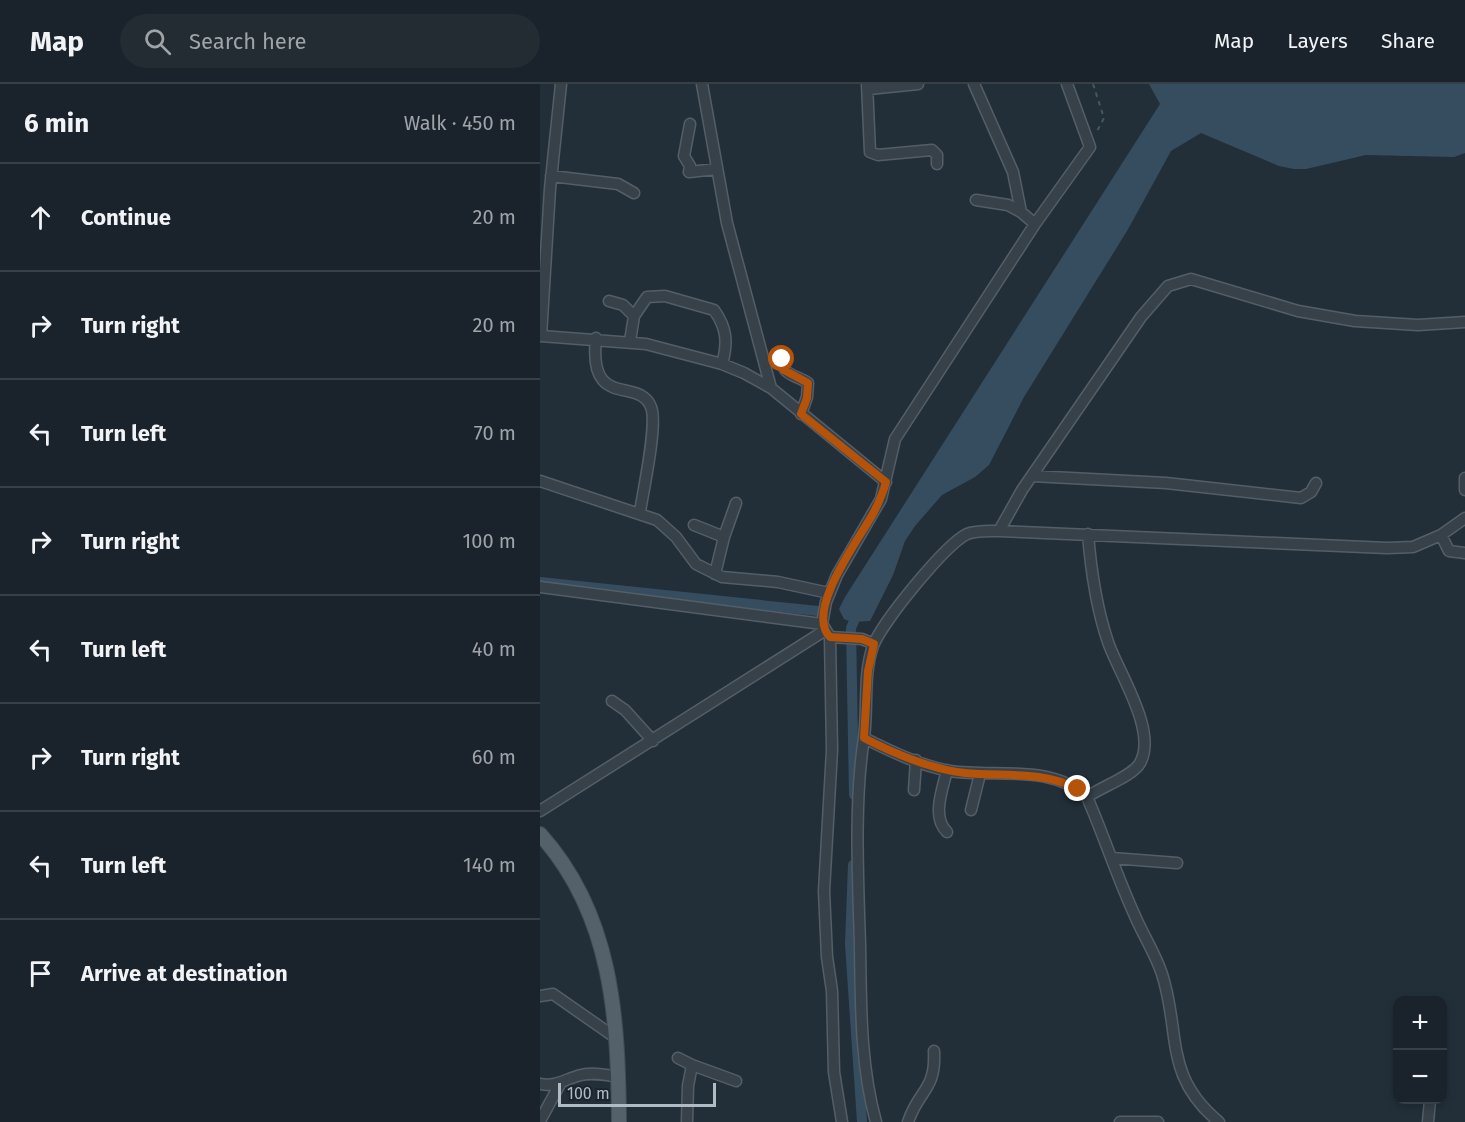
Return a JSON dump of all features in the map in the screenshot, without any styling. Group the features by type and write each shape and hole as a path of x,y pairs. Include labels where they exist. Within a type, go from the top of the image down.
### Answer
{"main road":[{"path":"540,834 568,871 586,903 612,988 619,1077 619,1122"}],"street":[{"path":"561,84 551,176 541,338 596,338 630,341 722,364 771,388 886,482"},
{"path":"702,84 727,223 771,388"},
{"path":"918,84 868,87 869,149 871,153 932,150 937,154 937,164"},
{"path":"975,84 1013,172 1021,212"},
{"path":"842,1122 834,1072 832,1001 824,891 832,750 829,593 873,514 886,482 889,457 895,439 1035,224 1089,147 1067,84"},
{"path":"690,124 684,156 690,166 688,177 717,169"},
{"path":"551,176 618,184 634,193"},
{"path":"976,200 1008,205 1035,224"},
{"path":"999,531 1032,476 1141,317 1168,286 1191,279 1288,308 1336,319 1407,325 1465,322"},
{"path":"630,341 634,316 648,297 656,295 714,310 724,329 728,345 722,364"},
{"path":"609,301 623,305 634,316"},
{"path":"596,338 594,358 603,382 610,388 627,391 646,400 652,411 653,427 640,512"},
{"path":"782,359 784,370 808,383 807,398 801,414"},
{"path":"1032,476 1166,483 1300,498 1311,492 1316,483"},
{"path":"1465,478 1465,490"},
{"path":"540,481 640,512 665,525 696,564 731,580 778,582 829,593"},
{"path":"716,574 724,537 736,503"},
{"path":"876,1122 866,1085 858,892 868,671 874,644 910,592 947,551 966,534 999,531 1387,548 1427,543 1465,518"},
{"path":"694,525 724,537"},
{"path":"1087,797 1132,772 1140,764 1144,747 1137,709 1108,642 1097,603 1091,579 1088,534"},
{"path":"1441,535 1449,551"},
{"path":"1427,543 1449,551 1465,553"},
{"path":"540,588 828,632 862,639 874,644"},
{"path":"540,811 828,632"},
{"path":"612,701 625,710 653,741"},
{"path":"864,738 916,760 947,770 1052,778 1078,789 1087,797 1162,975 1174,1048 1184,1080 1218,1122"},
{"path":"914,790 916,760"},
{"path":"946,832 940,825 939,812 947,770"},
{"path":"971,810 980,774"},
{"path":"1112,858 1177,863"},
{"path":"540,996 554,994 616,1038"},
{"path":"908,1122 917,1101 934,1078 934,1051"},
{"path":"678,1058 736,1081"},
{"path":"687,1122 688,1086 692,1065"},
{"path":"540,1084 560,1084 581,1075 594,1073 619,1077"},
{"path":"540,1121 560,1084"},
{"path":"1428,1122 1430,1104"},
{"path":"1120,1122 1158,1122"}],"path":[{"path":"1089,147 1104,118 1093,84"}],"water":[{"path":"1149,84 1465,84 1465,153 1454,157 1366,155 1306,169 1294,169 1279,166 1201,133 1171,151 1127,231 1024,397 989,465 975,477 942,495 915,526 905,541 893,575 870,621 852,622 844,619 839,609 845,597 1160,104"}],"waterway":[{"path":"540,582 818,611"},
{"path":"854,795 851,628 858,612"},
{"path":"853,865 850,944 862,1122"}],"route":[{"path":"782,359 782,365 787,373 808,383 807,398 801,414 886,482 881,499 837,575 825,602 822,624 824,631 830,637 862,639 874,644 868,671 864,738 897,753 947,770 980,774 1036,775 1062,781 1078,789"}]}
